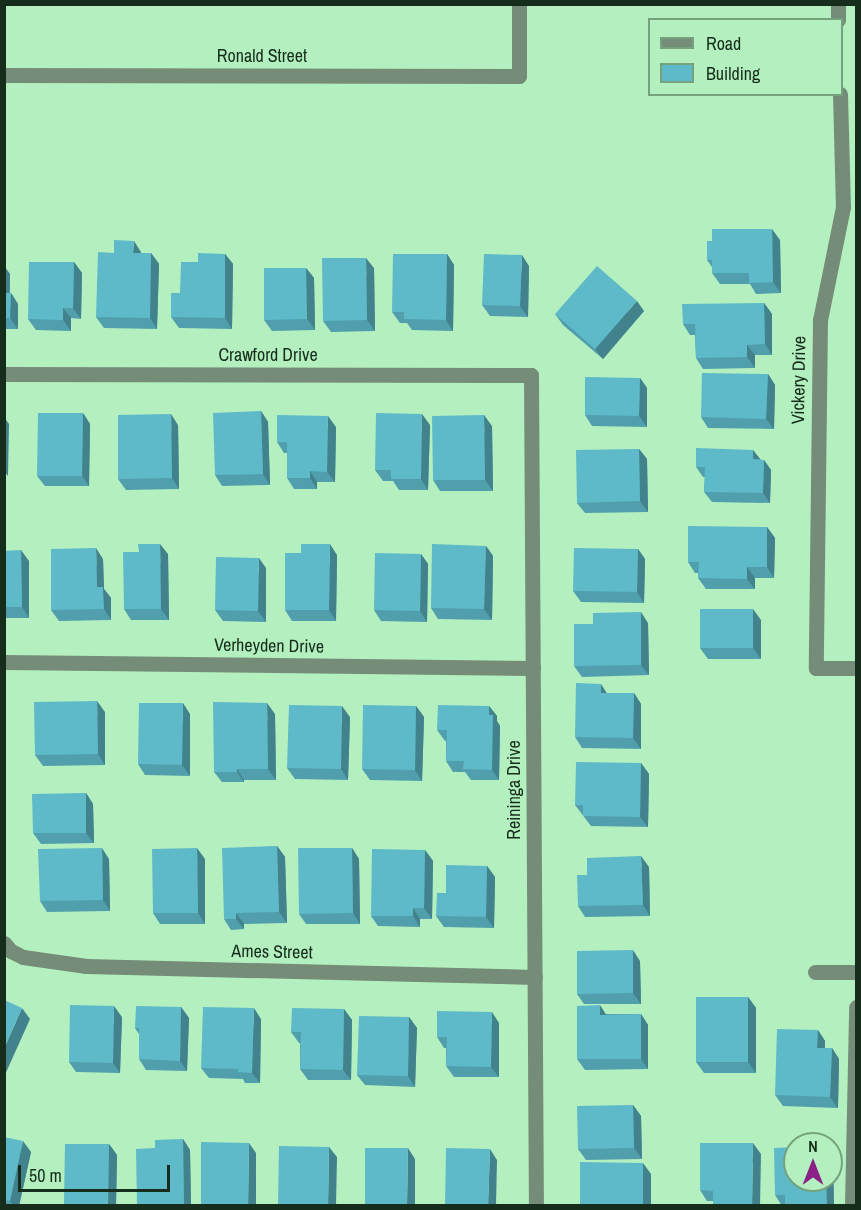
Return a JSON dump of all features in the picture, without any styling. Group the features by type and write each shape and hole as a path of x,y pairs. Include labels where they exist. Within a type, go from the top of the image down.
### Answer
{"street":[{"name":"Ronald Street","path":"4,75 519,76 519,4"},
{"name":"Vickery Drive","path":"840,96 843,207 820,320 818,364 816,668 856,668"},
{"name":"Crawford Drive","path":"4,374 531,375"},
{"name":"Reininga Drive","path":"531,375 536,1206"},
{"name":"Verheyden Drive","path":"4,662 533,668"},
{"name":"Ames Street","path":"8,947 23,957 130,969 535,976"},
{"path":"816,972 856,972"},
{"path":"852,1206 856,1007"}],"building":[{"path":"712,229 772,229 773,282 749,283 749,273 712,273 712,260 707,260 707,241 712,241"},
{"path":"114,240 134,241 133,253 151,253 150,318 96,317 98,252 114,253"},
{"path":"198,253 225,254 225,318 171,317 171,293 180,293 181,262 198,262"},
{"path":"393,254 447,254 446,320 404,319 404,312 392,312"},
{"path":"484,254 522,255 520,306 482,305"},
{"path":"322,258 366,258 367,320 323,321"},
{"path":"29,262 74,262 73,308 63,308 63,320 28,319"},
{"path":"597,266 637,301 595,349 555,314"},
{"path":"264,268 306,268 307,319 264,320"},
{"path":"4,293 11,293 10,318 4,318"},
{"path":"764,303 765,344 747,345 747,357 696,358 695,324 683,324 682,304"},
{"path":"702,373 768,374 766,419 701,417"},
{"path":"585,377 640,378 639,416 585,415"},
{"path":"261,411 263,474 215,475 213,413"},
{"path":"38,413 83,413 82,476 37,476"},
{"path":"376,413 422,414 421,479 391,479 391,470 375,470"},
{"path":"171,414 172,478 118,479 118,415"},
{"path":"277,415 328,416 327,472 310,471 310,478 287,478 287,442 277,442"},
{"path":"484,415 485,480 433,480 432,416"},
{"path":"696,448 753,450 753,459 764,460 763,493 704,492 705,467 696,467"},
{"path":"639,449 640,501 577,503 576,450"},
{"path":"688,526 767,527 767,567 747,567 747,579 698,578 699,562 688,562"},
{"path":"138,544 160,544 161,609 124,609 123,552 139,552"},
{"path":"301,544 330,544 329,610 285,610 285,553 301,553"},
{"path":"432,544 486,546 484,609 431,608"},
{"path":"96,548 97,587 103,587 104,609 51,610 51,549"},
{"path":"574,548 638,549 637,592 573,591"},
{"path":"21,550 22,607 4,607 4,551"},
{"path":"375,553 421,554 420,611 374,610"},
{"path":"216,557 259,558 258,611 215,610"},
{"path":"700,609 753,609 753,648 700,648"},
{"path":"641,612 641,665 574,666 574,624 593,624 593,613"},
{"path":"576,683 601,684 601,693 634,693 633,738 575,737"},
{"path":"97,701 98,754 35,755 34,702"},
{"path":"213,702 267,703 268,769 214,772"},
{"path":"139,703 183,703 182,765 138,764"},
{"path":"289,705 342,706 341,769 287,768"},
{"path":"363,705 416,706 415,770 362,769"},
{"path":"438,705 489,706 489,715 493,715 492,770 463,769 464,761 446,761 447,730 437,730"},
{"path":"576,762 641,763 640,817 583,816 583,805 575,805"},
{"path":"86,793 86,833 33,833 32,794"},
{"path":"277,846 279,912 236,913 236,919 224,919 222,848"},
{"path":"102,848 103,900 40,901 38,849"},
{"path":"197,848 198,913 153,913 152,849"},
{"path":"298,848 352,848 353,913 299,914"},
{"path":"372,849 425,850 424,908 413,908 413,916 371,916"},
{"path":"641,856 643,905 578,906 577,875 587,875 587,858"},
{"path":"446,865 487,866 486,917 436,916 437,893 446,893"},
{"path":"633,950 633,993 577,994 577,951"},
{"path":"696,997 748,997 748,1062 696,1062"},
{"path":"4,1000 22,1008 4,1049"},
{"path":"70,1005 114,1006 113,1063 69,1062"},
{"path":"600,1005 600,1015 641,1014 641,1059 577,1059 577,1006"},
{"path":"136,1006 181,1007 180,1061 139,1059 139,1028 135,1028"},
{"path":"203,1007 254,1008 252,1073 238,1072 238,1069 201,1068"},
{"path":"292,1008 344,1009 343,1070 300,1069 301,1032 291,1032"},
{"path":"437,1011 492,1012 491,1067 446,1066 447,1037 437,1037"},
{"path":"359,1016 409,1017 408,1076 357,1075"},
{"path":"777,1029 818,1030 817,1048 832,1048 830,1097 775,1095"},
{"path":"633,1105 634,1148 578,1149 577,1106"},
{"path":"4,1137 23,1141 10,1201 4,1200"},
{"path":"183,1139 184,1204 137,1205 136,1149 155,1148 155,1140"},
{"path":"201,1142 249,1143 248,1206 201,1206"},
{"path":"700,1143 753,1143 752,1206 713,1206 713,1191 700,1190"},
{"path":"65,1144 109,1144 108,1205 64,1204"},
{"path":"279,1146 329,1147 328,1206 278,1206"},
{"path":"365,1148 408,1148 407,1206 365,1206"},
{"path":"446,1148 490,1149 488,1206 445,1206"},
{"path":"774,1148 783,1148 783,1192 826,1192 827,1206 785,1206 785,1195 775,1195"},
{"path":"580,1162 643,1163 643,1206 580,1206"}]}
